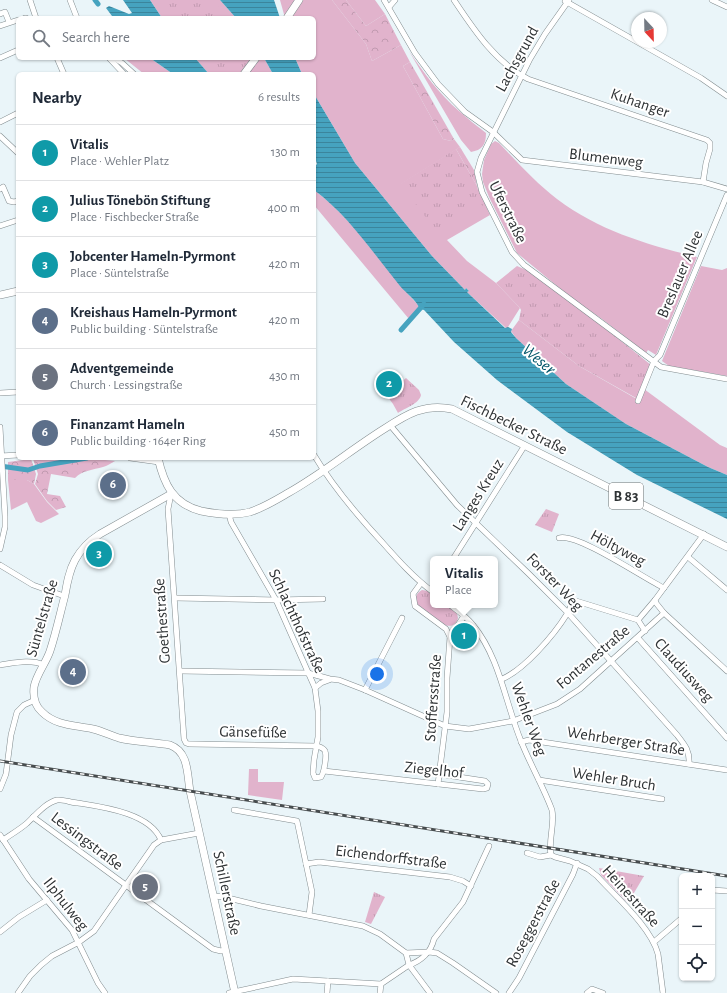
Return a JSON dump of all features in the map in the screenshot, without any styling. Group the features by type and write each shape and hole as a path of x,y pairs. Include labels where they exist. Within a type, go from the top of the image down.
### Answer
{"main road":[{"path":"288,16 299,0"},
{"path":"246,72 254,60"},
{"path":"0,295 16,291"},
{"name":"Fischbecker Straße","path":"229,514 250,512 274,501 324,471 390,425 419,410 439,406 452,409 704,534"},
{"path":"158,460 171,494"},
{"name":"B 83","path":"171,494 195,509 206,512 229,514"},
{"name":"Süntelstraße","path":"35,700 35,683 50,653 70,573 75,560 89,541 171,494"},
{"name":"B 83","path":"704,534 727,547"},
{"name":"Schillerstraße","path":"35,700 40,711 48,718 56,721 74,727 99,731 119,738 166,744 176,748 183,754 191,798 214,896 233,992"}],"street":[{"path":"30,0 35,16"},
{"path":"70,0 75,16"},
{"path":"384,0 415,53 438,84 465,112 493,132"},
{"path":"389,7 395,0"},
{"path":"454,0 485,43 505,64 522,76"},
{"path":"712,0 727,8"},
{"path":"567,1 701,78 727,96"},
{"name":"Lachsgrund","path":"493,132 530,59 567,1"},
{"path":"0,14 5,12 9,22"},
{"path":"0,26 16,20"},
{"path":"0,58 16,51"},
{"path":"58,60 63,72"},
{"path":"111,60 122,72"},
{"path":"117,60 132,72"},
{"path":"123,72 124,68 129,68"},
{"name":"Kuhanger","path":"522,76 707,140 710,143 710,149 702,182"},
{"path":"0,122 16,114"},
{"name":"Blumenweg","path":"493,132 518,158 525,161 702,182 727,189"},
{"name":"Uferstraße","path":"493,132 478,166 479,182 482,192 512,252 524,265 646,356 654,360 656,364 661,367 727,379"},
{"path":"0,136 16,151"},
{"path":"0,188 4,187 9,200 16,202"},
{"name":"Breslauer Allee","path":"638,401 654,360 660,355 727,195"},
{"path":"0,226 16,221"},
{"path":"0,393 16,392"},
{"name":"Forster Weg","path":"390,425 439,486 568,613 687,746 690,755 689,764"},
{"path":"0,427 5,522 0,549"},
{"name":"Langes Kreuz","path":"455,556 525,445"},
{"path":"1,458 16,455"},
{"path":"316,458 350,506 407,569 421,583 430,589"},
{"name":"Goethestraße","path":"171,494 168,509 184,739 189,744"},
{"name":"Schlachthofstraße","path":"229,514 231,522 276,600 315,688 318,711 317,746"},
{"name":"Fontanestraße","path":"645,631 638,620 688,557 704,534"},
{"name":"Höltyweg","path":"559,538 566,537 584,544 616,560 664,588"},
{"path":"688,557 727,590"},
{"path":"0,565 33,585 64,596"},
{"path":"421,583 413,594 415,606 446,629 450,637 464,616"},
{"path":"175,598 276,600 323,599"},
{"path":"502,679 520,668 546,641 568,613 573,600 638,620"},
{"path":"655,600 664,613 727,671"},
{"name":"Wehler Weg","path":"454,608 464,616 479,632 502,679 513,722 550,804 553,817 550,843 551,855"},
{"name":"Fontanestraße","path":"180,671 308,673 339,680 365,690 445,726 468,729 513,722 557,704 580,689 664,613"},
{"path":"365,690 402,618"},
{"name":"Stoffersstraße","path":"438,784 448,700 447,678 450,637"},
{"name":"Claudiusweg","path":"638,638 727,738"},
{"path":"0,665 28,662 44,665"},
{"path":"315,688 321,683 330,679"},
{"path":"0,789 6,774 11,736 17,712 24,705 35,700"},
{"name":"Wehrberger Straße","path":"521,742 530,740 727,770"},
{"name":"Gänsefüße","path":"189,744 317,746"},
{"path":"317,746 322,748 325,752 324,771"},
{"name":"Ziegelhof","path":"317,746 315,751 313,776 315,778 321,777 324,771 484,789 487,788 488,784 485,781 439,774"},
{"name":"Wehler Bruch","path":"538,780 662,799"},
{"path":"2,838 25,825 48,805 58,800 112,809 130,814 158,834 161,840"},
{"path":"234,810 297,821 312,892 309,915"},
{"name":"Lessingstraße","path":"33,817 213,949 221,951 225,950"},
{"path":"18,993 41,964 52,956 79,942 94,931 154,846 161,840 199,833"},
{"name":"Ilphulweg","path":"2,838 29,879 72,930 105,993"},
{"path":"233,992 293,979 381,984 429,952 434,939 463,902 488,846"},
{"path":"527,853 540,857 551,855 577,864"},
{"name":"Eichendorffstraße","path":"306,864 319,862 450,876 471,886"},
{"name":"Heinestraße","path":"577,864 588,868 597,876 645,928 654,942 658,954 663,993"},
{"name":"Roseggerstraße","path":"509,993 522,972 574,874 577,864"},
{"path":"715,890 727,891"},
{"path":"214,896 224,896 261,906 363,926 380,934 406,953 437,953 496,993"},
{"path":"0,932 19,917 47,900"},
{"name":"Heinestraße","path":"654,942 679,921"},
{"path":"406,953 408,965 430,993"},
{"path":"327,993 328,981"},
{"path":"380,993 381,984"},
{"path":"587,993 592,989 603,993"}],"green space":[{"path":"150,0 220,0 234,16 161,16"},
{"path":"157,0 212,0 226,16 168,16"},
{"path":"280,0 332,0 366,44 372,61 401,45 410,62 403,66 443,139 451,141 454,139 460,147 401,184 478,190 477,186 490,215 447,240 467,261 496,283 520,308 508,327 506,328 469,294 467,292 469,291 466,288 465,290 432,256 355,163 316,97 316,72 301,72 296,60 316,60 316,16 284,16"},
{"path":"332,0 346,0 366,26 385,14 401,45 372,61 366,44"},
{"path":"346,0 375,0 385,14 366,26"},
{"path":"409,51 445,98 486,133 484,144 481,148 471,152 461,140"},
{"path":"126,60 153,60 170,72 142,72"},
{"path":"197,60 265,60 272,72 207,72"},
{"path":"205,60 257,60 265,72 216,72"},
{"path":"410,62 454,139 451,141 443,139 403,66"},
{"path":"495,141 499,143 549,193 590,220 606,228 641,241 697,257 656,355 648,350 646,353 602,319 574,300 517,253 483,182 482,174 484,160 491,144"},
{"path":"460,147 474,170 477,186 456,149"},
{"path":"456,149 477,186 485,204 437,232 400,184"},
{"path":"316,192 329,202 356,230 419,306 420,308 409,319 316,207"},
{"path":"517,266 531,272 651,365 644,389 636,398 579,366 519,320 520,308 496,283"},
{"path":"701,266 722,270 727,268 727,376 669,366 662,361"},
{"path":"519,320 579,366 635,398 644,389 720,445 727,448 727,475 708,467 626,424 566,384 516,338 511,331"},
{"path":"406,378 419,390 421,395 418,401 398,413 385,393 393,385 396,387"},
{"path":"31,460 36,474 34,484 27,480 8,480 8,462"},
{"path":"33,460 115,461 104,467 85,472 75,478 51,474 47,494 60,496 66,507 56,510 47,501 35,484 38,474"},
{"path":"8,480 27,480 34,484 47,502 59,514 41,523 36,521 27,502 11,510"},
{"path":"546,509 559,514 552,532 535,525"},
{"path":"422,590 430,593 430,608 452,608 455,610 458,618 455,624 450,626 445,625 432,618 417,605 416,596"},
{"path":"249,769 258,769 258,782 284,782 282,800 248,795"},
{"path":"599,868 644,876 628,903 601,875"},
{"path":"374,892 385,897 371,924 365,922"}],"water":[{"path":"123,0 150,0 161,16 112,16 106,8 109,6 129,14 132,13"},
{"path":"220,0 274,0 279,16 234,16"},
{"path":"153,60 197,60 207,72 170,72"},
{"path":"265,60 296,60 301,72 272,72"},
{"path":"316,97 355,163 432,256 505,328 508,327 512,329 511,332 516,338 566,384 626,424 708,467 727,475 727,519 637,475 567,432 497,380 454,342 424,310 420,309 349,223 327,200 316,192"}],"waterway":[{"path":"95,0 98,4"},
{"path":"401,330 424,304"},
{"path":"0,466 28,470 40,466 75,460"}],"railway":[{"path":"0,761 727,876"}],"place":[{"name":"Julius Tönebön Stiftung","path":"389,384"},
{"name":"Finanzamt Hameln","path":"113,485"},
{"name":"Jobcenter Hameln-Pyrmont","path":"99,554"},
{"name":"Vitalis","path":"464,636"},
{"name":"Kreishaus Hameln-Pyrmont","path":"73,672"},
{"name":"Adventgemeinde","path":"145,887"}],"water label":[{"name":"Weser","path":"539,359"}]}
